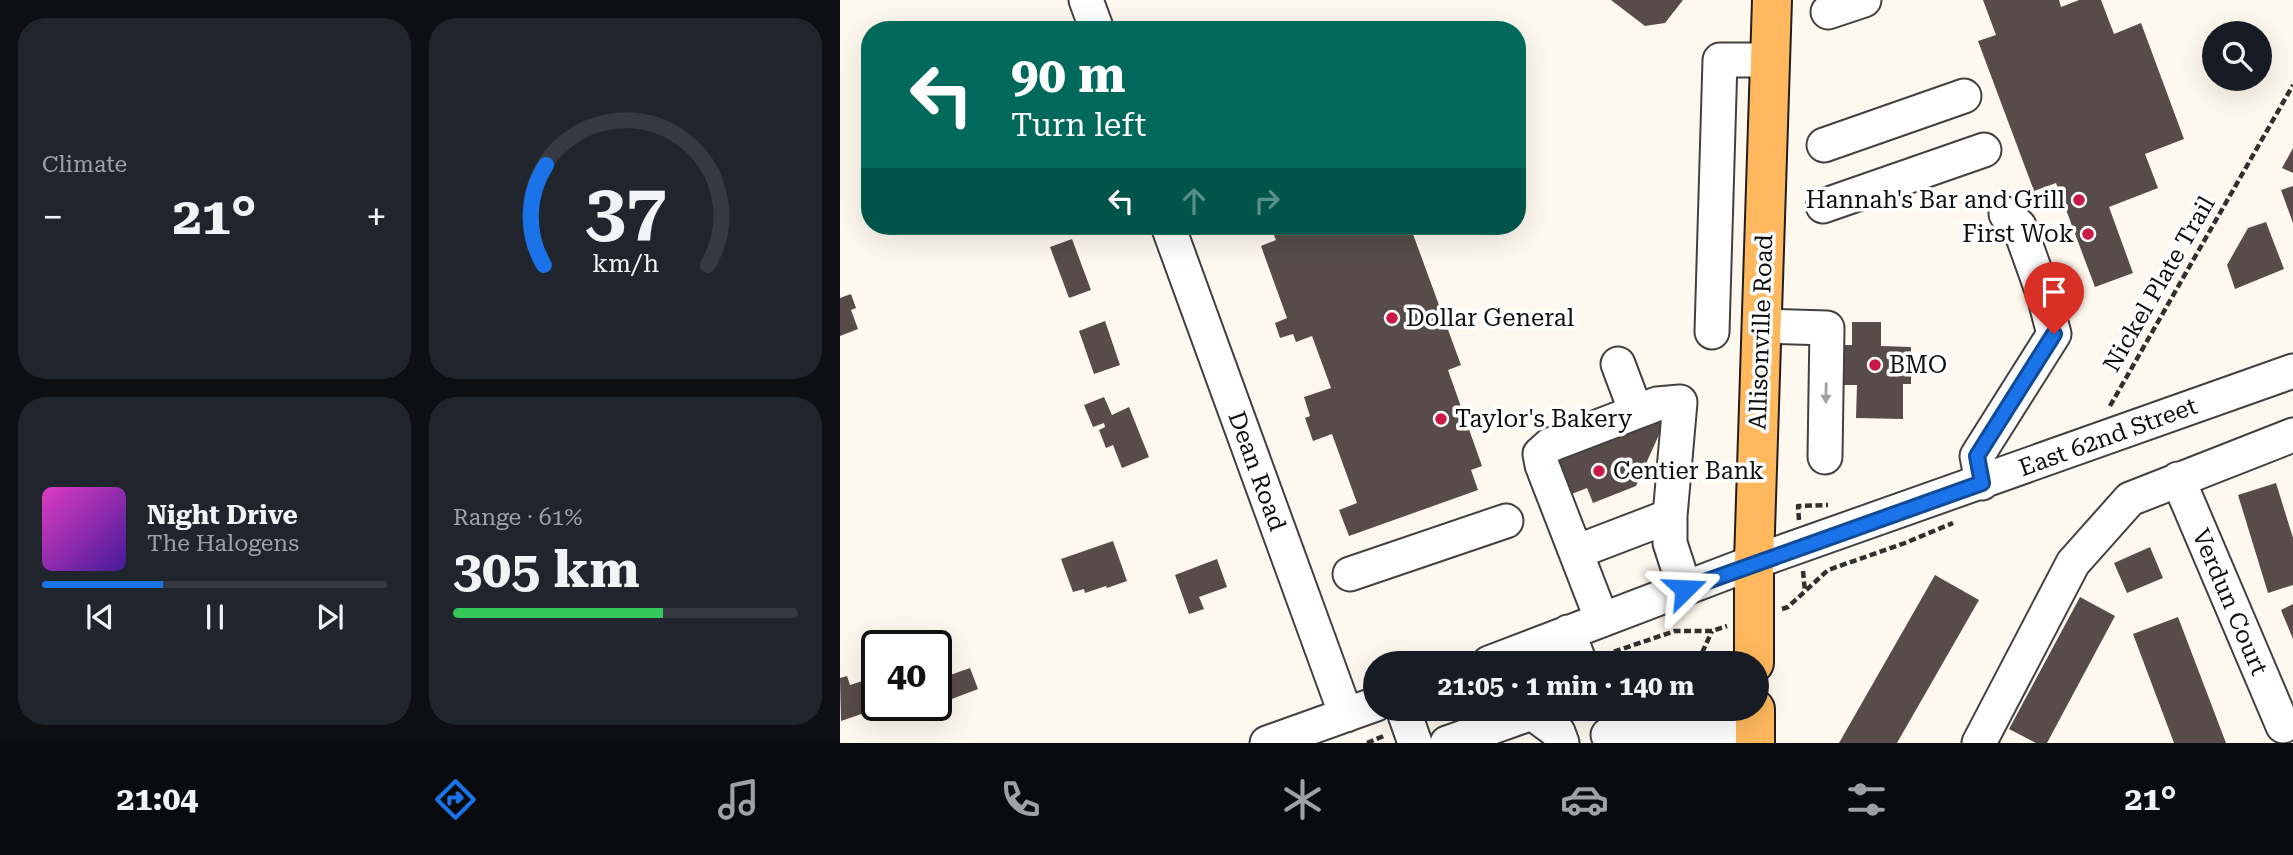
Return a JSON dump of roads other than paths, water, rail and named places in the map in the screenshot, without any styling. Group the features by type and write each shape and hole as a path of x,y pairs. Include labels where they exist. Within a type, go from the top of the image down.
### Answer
{"main road":[{"name":"Allisonville Road","path":"1754,651 1754,562 1772,0"}],"street":[{"path":"1086,0 1094,21"},
{"path":"1828,12 1864,0"},
{"path":"1712,332 1720,60 1770,60"},
{"path":"1824,145 1965,96"},
{"path":"1823,206 1984,150"},
{"path":"1982,483 1977,456 2054,334 2044,296 2019,226 2006,214"},
{"name":"Dean Road","path":"1172,235 1361,710"},
{"path":"1762,326 1827,328 1825,457"},
{"path":"1618,364 1636,412"},
{"name":"East 62nd Street","path":"1526,651 1568,632 1754,562 2293,371"},
{"path":"1602,620 1540,454 1550,445 1657,404 1680,402 1670,543 1685,589"},
{"path":"1979,743 2073,563 2130,499 2293,435"},
{"name":"Verdun Court","path":"2178,479 2283,726"},
{"path":"1576,552 1670,516"},
{"path":"1350,575 1506,521"},
{"path":"1568,632 1575,651"},
{"path":"1267,743 1361,710"},
{"path":"1407,721 1415,743"},
{"path":"1447,743 1505,721"},
{"path":"1544,721 1558,732 1562,743"},
{"path":"1606,729 1688,737 1755,727"}],"place":[{"name":"Hannah's Bar and Grill","path":"2079,200"},
{"name":"First Wok","path":"2088,234"},
{"name":"Dollar General","path":"1392,318"},
{"name":"BMO","path":"1875,365"},
{"name":"Taylor's Bakery","path":"1441,419"},
{"name":"Centier Bank","path":"1599,471"}]}
